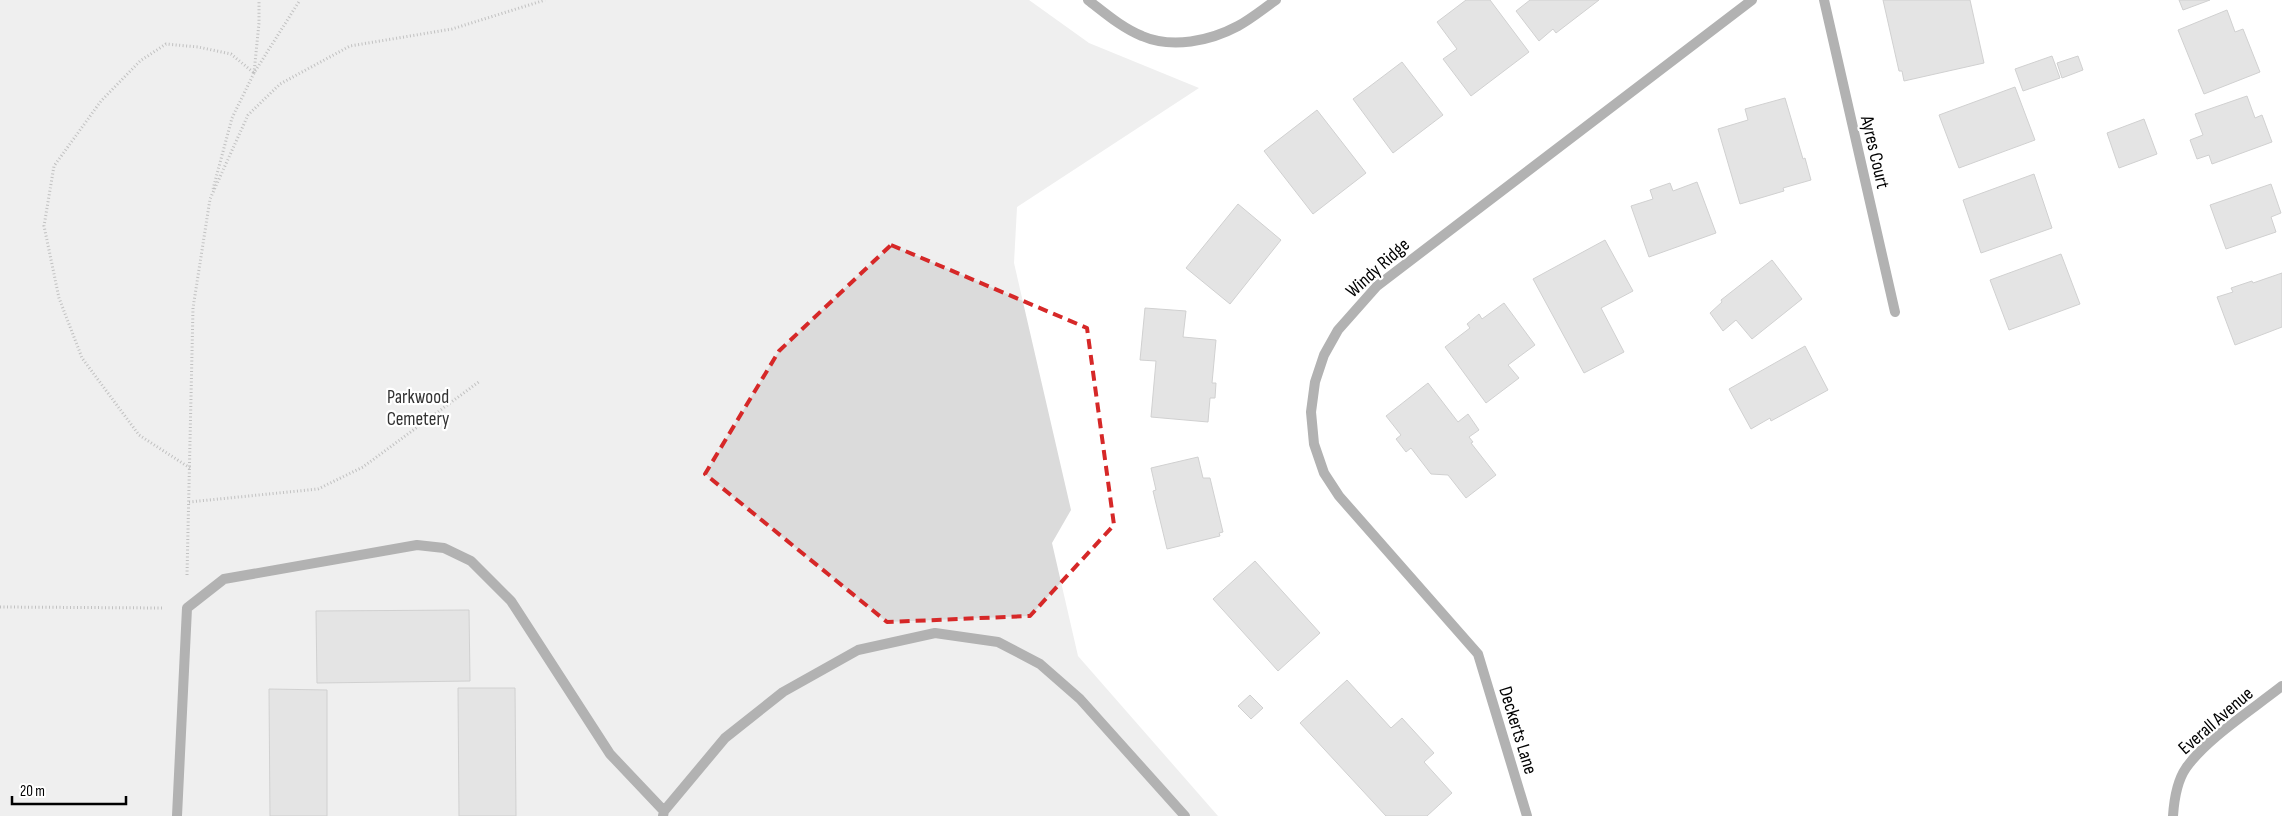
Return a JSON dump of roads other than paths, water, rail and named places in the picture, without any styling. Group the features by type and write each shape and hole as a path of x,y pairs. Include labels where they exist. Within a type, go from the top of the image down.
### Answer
{"street":[{"path":"1088,0 1117,22 1142,36 1169,44 1203,40 1238,26 1276,0"},
{"name":"Windy Ridge","path":"1478,654 1354,515 1324,472 1314,444 1311,412 1315,382 1324,355 1338,330 1356,307 1383,281 1752,0"},
{"name":"Ayres Court","path":"1824,0 1894,312"},
{"path":"177,816 187,608 224,579 417,544 444,548 471,561 511,601 610,754 664,814 726,738 783,692 858,650 935,633 998,642 1040,664 1080,699 1184,816"},
{"name":"Deckerts Lane","path":"1478,654 1527,816"},
{"name":"Everall Avenue","path":"2173,816 2176,793 2186,769 2209,744 2282,686"}],"park label":[{"name":"Parkwood Cemetery","path":"418,407"}]}
